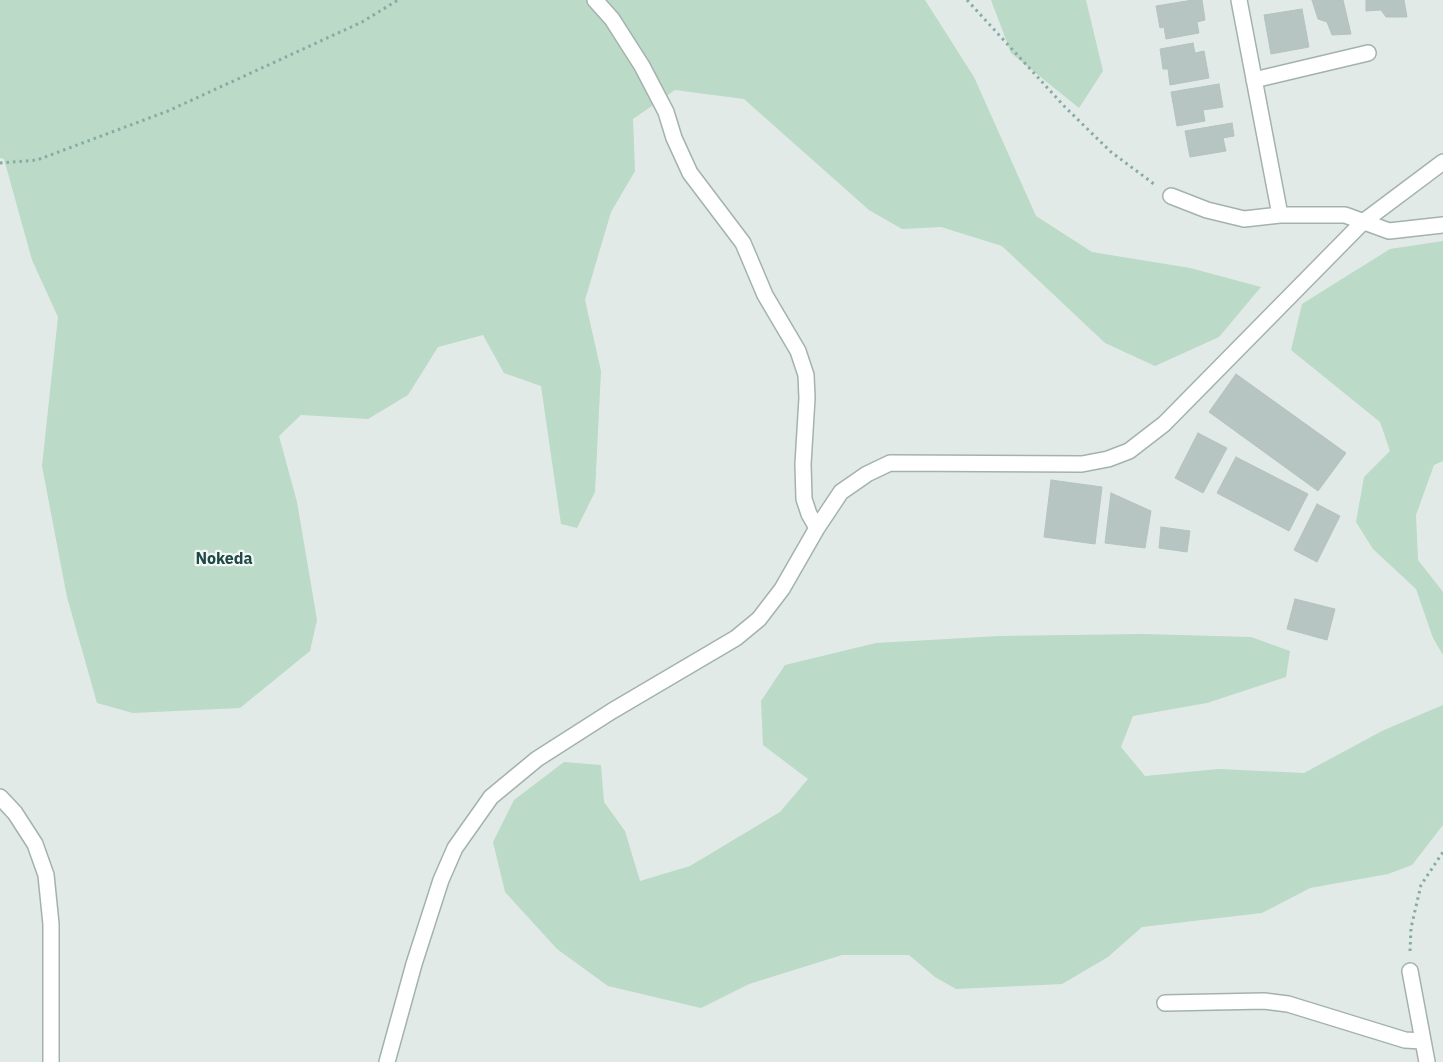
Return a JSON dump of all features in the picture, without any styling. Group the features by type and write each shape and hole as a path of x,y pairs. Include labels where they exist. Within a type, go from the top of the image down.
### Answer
{"street":[{"path":"595,0 612,19 642,66 666,112 674,138 690,173 742,243 765,295 798,351 806,375 807,398 804,499 809,514 817,528"},
{"path":"1239,0 1280,215"},
{"path":"1254,80 1368,53"},
{"path":"387,1062 414,964 441,880 455,848 491,797 537,759 612,711 736,638 759,619 782,589 817,528 841,492 867,474 890,463 1082,464 1108,459 1129,451 1164,424 1362,222 1443,162"},
{"path":"1170,196 1207,210 1244,219 1280,215 1345,215 1389,231 1443,225"},
{"path":"0,797 15,813 35,844 46,875 52,924 51,1062"},
{"path":"1410,971 1427,1062"},
{"path":"1165,1003 1272,1002 1288,1004 1405,1040 1422,1041"}],"path":[{"path":"0,163 36,160 168,111 362,22 398,0"},
{"path":"967,0 1065,107 1111,152 1170,196"},
{"path":"1410,971 1411,928 1421,885 1443,852"}],"green space":[{"path":"0,0 925,0 974,77 1036,216 1092,252 1190,268 1261,287 1219,337 1155,366 1105,343 1002,246 941,227 902,229 869,210 744,99 675,90 633,119 635,171 611,212 585,300 601,371 595,492 577,528 561,524 541,386 504,373 483,335 438,347 408,395 368,419 301,415 279,436 297,502 317,620 310,651 240,708 133,713 97,703 67,597 42,466 58,317 32,260 4,159 0,158"},
{"path":"991,0 1086,0 1103,71 1079,108 1011,53"},
{"path":"1443,241 1443,461 1434,465 1416,515 1418,560 1443,592 1443,655 1433,638 1416,589 1373,549 1356,522 1364,477 1390,451 1380,422 1291,350 1302,304 1390,249"},
{"path":"1143,634 1251,637 1290,651 1286,677 1207,703 1133,716 1121,747 1145,776 1219,769 1304,773 1382,731 1443,705 1443,825 1412,865 1388,874 1310,888 1262,913 1142,927 1108,957 1062,984 956,989 935,977 909,955 842,955 749,984 701,1008 608,986 557,949 505,892 493,842 514,800 564,762 601,765 604,802 625,831 640,881 690,866 780,812 808,779 763,745 761,701 785,665 876,643 999,636"}],"building":[{"path":"1202,0 1205,20 1197,22 1199,33 1166,39 1164,27 1160,28 1156,6"},
{"path":"1312,0 1343,0 1351,34 1332,35 1327,22 1318,19"},
{"path":"1366,0 1404,0 1407,17 1386,17 1381,10 1366,11"},
{"path":"1302,9 1309,47 1271,54 1264,15"},
{"path":"1193,43 1195,53 1204,51 1209,78 1170,85 1168,69 1163,69 1160,49"},
{"path":"1219,84 1223,107 1203,110 1205,121 1177,126 1171,92"},
{"path":"1232,123 1234,136 1223,138 1226,151 1190,157 1185,131"},
{"path":"1236,374 1346,453 1318,491 1209,412"},
{"path":"1198,433 1227,448 1203,493 1175,478"},
{"path":"1236,457 1308,494 1289,531 1217,493"},
{"path":"1051,480 1102,487 1095,544 1044,537"},
{"path":"1111,493 1151,511 1145,548 1105,543"},
{"path":"1317,504 1340,516 1317,562 1294,550"},
{"path":"1161,527 1190,531 1187,552 1159,548"},
{"path":"1295,599 1335,609 1327,640 1287,629"}],"district":[{"name":"Nokeda","path":"224,559"}]}
